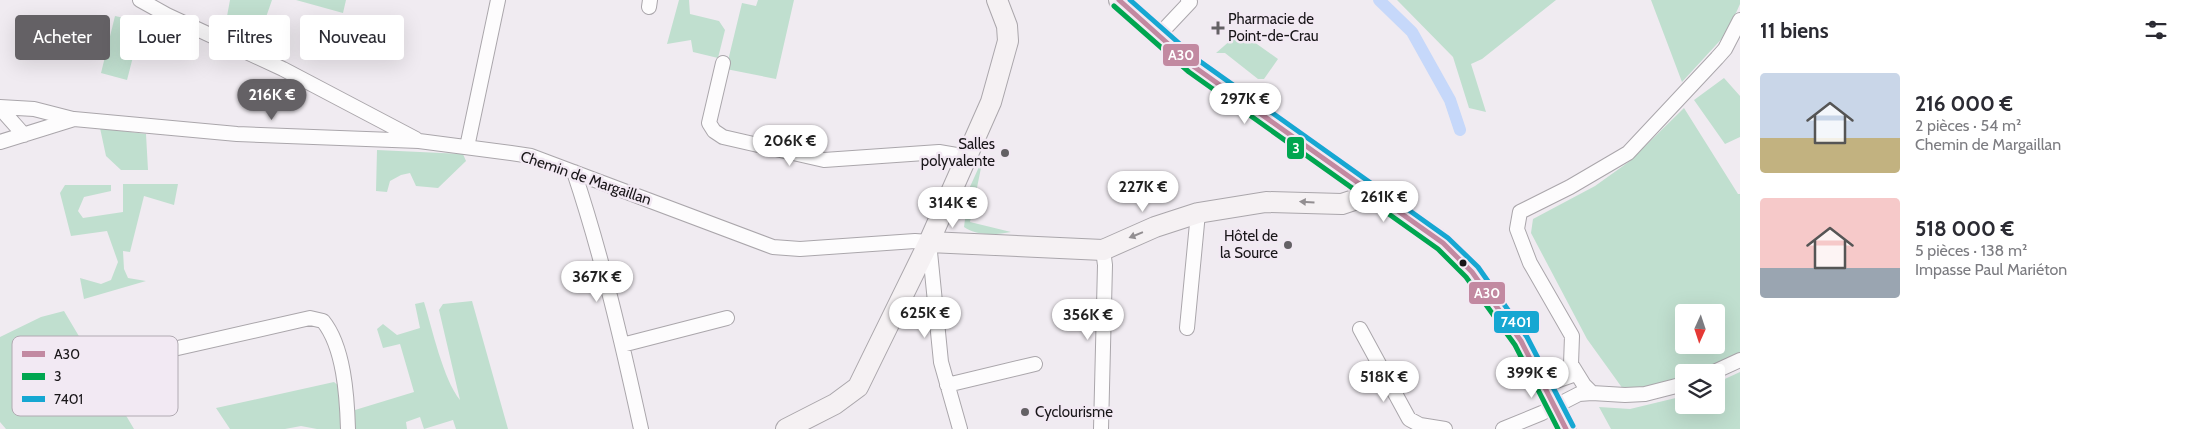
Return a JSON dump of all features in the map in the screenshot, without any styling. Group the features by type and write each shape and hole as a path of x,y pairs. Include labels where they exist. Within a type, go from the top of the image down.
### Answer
{"street":[{"path":"140,0 167,15 283,69 419,141"},
{"path":"467,147 498,0"},
{"path":"798,427 858,387 930,242 991,102 1008,42 1007,26 997,0"},
{"path":"1119,0 1193,66 1443,243 1472,272 1521,341 1545,386 1560,404 1566,429"},
{"path":"1158,36 1190,2 1188,0"},
{"path":"1592,393 1576,374 1571,364 1572,336 1530,263 1517,229 1520,212 1570,187 1628,153 1678,91 1724,49 1740,20"},
{"path":"723,63 709,123 714,131 723,137 824,160 938,152 968,156"},
{"path":"0,107 34,109 74,119"},
{"path":"0,107 24,134"},
{"name":"Chemin de Margaillan","path":"0,142 74,119 237,134 419,141 532,156 773,247 800,249 915,241 930,242"},
{"path":"574,172 594,232 622,345 640,429"},
{"path":"930,242 1103,250 1148,230 1198,213 1266,202 1342,204 1372,194"},
{"path":"946,203 949,227 961,243"},
{"path":"1188,328 1198,213"},
{"path":"930,242 941,362 960,429"},
{"path":"1101,429 1105,265 1103,250"},
{"path":"178,348 310,318 323,321 331,330 343,375 347,397 348,429"},
{"path":"622,345 727,318"},
{"path":"1360,329 1409,419 1416,427 1445,429"},
{"path":"1725,367 1740,360"},
{"path":"947,385 1036,364"},
{"path":"1545,386 1576,374"},
{"path":"1503,429 1579,394 1592,393 1625,396 1645,394 1675,386"}],"green space":[{"path":"230,0 272,0 267,15 227,15"},
{"path":"296,0 346,0 343,13"},
{"path":"679,0 689,0 690,14 719,21 725,30 718,58 693,52 691,40 667,44"},
{"path":"758,0 794,0 776,79 726,69 742,3 756,6"},
{"path":"1397,0 1556,0 1482,59 1471,64 1486,112 1469,108 1453,57"},
{"path":"1651,0 1740,0 1740,4 1727,33 1682,82"},
{"path":"115,16 120,17 120,60 132,60 127,80 101,73 104,60 110,60 110,36"},
{"path":"1240,32 1278,59 1264,79 1258,79 1225,53 1216,53"},
{"path":"1724,78 1740,96 1740,137 1725,144 1694,100"},
{"path":"1684,108 1738,194 1740,194 1740,353 1715,364 1675,364 1675,380 1647,388 1623,389 1587,339 1531,233 1533,219 1595,186 1630,161"},
{"path":"100,128 146,134 148,170 121,170 106,156"},
{"path":"377,150 463,154 466,161 438,188 416,186 410,173 390,181 387,192 376,191"},
{"path":"983,158 970,222 1011,232 987,234 974,232 964,227 969,189"},
{"path":"123,184 178,184 174,205 144,196 130,252 123,251 124,269 128,278 146,281 84,299 80,278 101,284 111,280 118,262 107,231 71,236 60,193 65,185 111,185 111,191 84,197 78,211 83,218 123,212"},
{"path":"472,301 508,429 456,429 453,420 424,429 420,417 406,422 407,429 355,429 355,410 414,392 400,344 383,348 377,329 383,324 397,335 420,328 415,304 424,302 443,367 460,400 439,310 443,304"},
{"path":"64,311 79,336 12,336 12,416 126,416 134,429 6,429 0,422 0,337 41,317"},
{"path":"1740,372 1740,429 1611,429 1599,407 1630,409 1675,398 1675,414 1725,414 1725,379"},
{"path":"334,382 340,387 340,429 317,429 301,426 285,429 230,429 216,408"}],"waterway":[{"path":"1379,0 1412,32 1450,100 1460,130"}],"transit line":[{"name":"A30","path":"1119,0 1193,66 1443,243 1472,272 1521,341 1566,429"},
{"name":"7401","path":"1130,0 1198,60 1448,238 1478,267 1527,337 1573,426"},
{"name":"3","path":"1114,6 1189,72 1438,249 1466,277 1515,345 1558,429"}],"place":[{"name":"Pharmacie de Point-de-Crau","path":"1218,28"},
{"name":"Salles polyvalente","path":"1005,153"},
{"name":"Hôtel de la Source","path":"1288,245"},
{"name":"Cyclourisme","path":"1025,412"}]}
